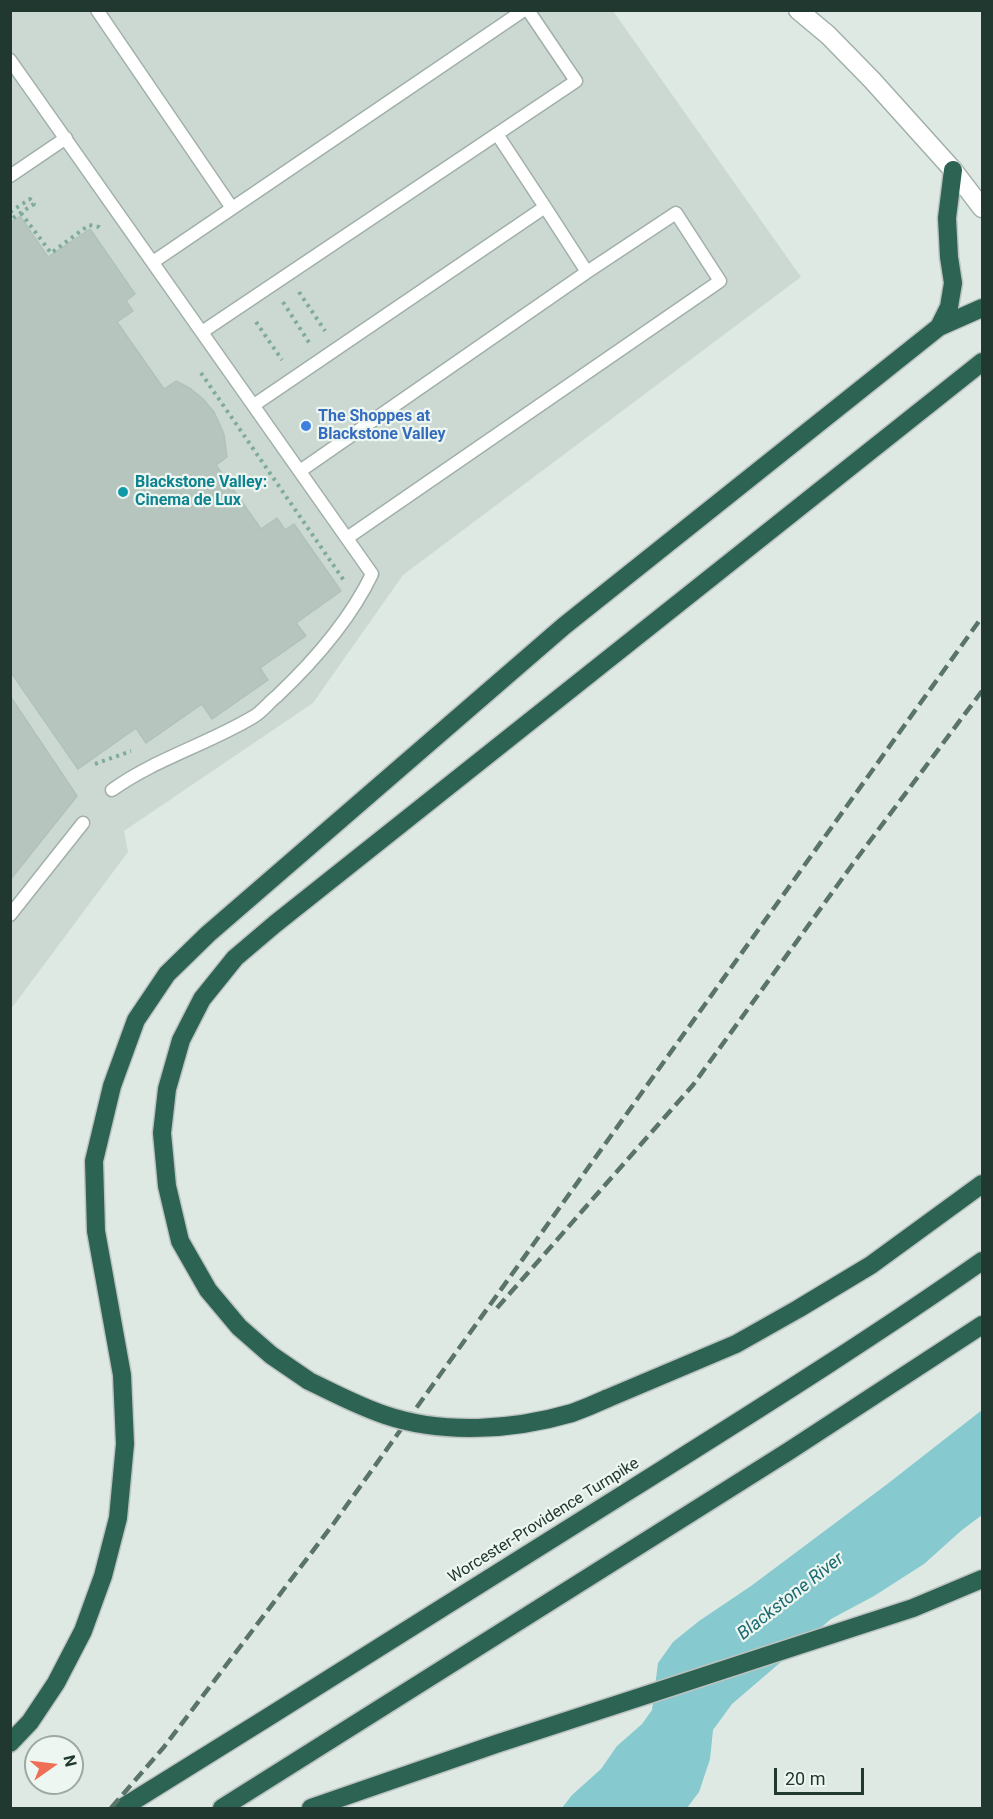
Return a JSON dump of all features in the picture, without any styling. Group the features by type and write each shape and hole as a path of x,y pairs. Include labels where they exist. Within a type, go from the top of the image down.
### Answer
{"highway":[{"path":"939,327 949,307 952,283 947,218 953,170"},
{"path":"10,1743 30,1722 56,1683 83,1631 103,1576 118,1518 124,1444 122,1375 96,1231 94,1161 112,1086 136,1020 167,974 208,934 564,626 939,327 982,308"},
{"path":"982,362 235,958 202,999 181,1040 167,1089 162,1133 167,1186 180,1241 208,1290 238,1327 271,1355 309,1381 386,1416 433,1426 484,1427 534,1422 573,1412 736,1344 871,1265 982,1184"},
{"name":"Worcester-Providence Turnpike","path":"122,1809 894,1322 982,1261"},
{"path":"222,1809 789,1451 982,1325"},
{"path":"310,1809 496,1744 913,1608 982,1579"}],"street":[{"path":"798,10 828,35 872,80 953,170 982,208"}],"lane":[{"path":"97,10 232,208"},
{"path":"153,262 526,10 576,81 202,332"},
{"path":"10,60 372,574 362,596 319,651 255,716 132,776 112,790"},
{"path":"497,134 587,272"},
{"path":"10,176 66,138"},
{"path":"254,405 544,207"},
{"path":"300,471 676,213 720,281 347,538"},
{"path":"10,915 83,823"}],"path":[{"path":"10,212 30,199 34,204 10,220"},
{"path":"21,213 51,253 88,225 99,227 103,232"},
{"path":"287,274 327,333"},
{"path":"272,285 310,344"},
{"path":"243,303 284,363"},
{"path":"199,370 347,585"},
{"path":"95,764 139,748"}],"shaded area":[{"name":"The Shoppes at Blackstone Valley","path":"11,11 613,11 801,277 403,575 313,703 124,831 128,852 11,1009"}],"water":[{"name":"Blackstone River","path":"982,1410 982,1515 924,1564 874,1596 831,1619 732,1704 713,1730 710,1759 699,1792 687,1808 562,1808 572,1795 601,1769 617,1746 642,1724 652,1710 658,1663 673,1642 886,1485"}],"building":[{"name":"Blackstone Valley: Cinema de Lux","path":"20,216 48,257 90,229 135,294 126,301 133,311 117,322 164,389 176,381 191,389 214,412 224,434 227,457 216,465 261,529 277,518 285,530 294,524 341,591 296,623 306,636 260,668 268,680 212,719 202,704 146,743 136,728 78,769 10,671 10,223"},
{"path":"10,696 77,796 10,880"}],"railway":[{"path":"111,1808 164,1747 334,1523 982,617"},
{"path":"497,1308 693,1085 852,865 982,691"}],"place":[{"name":"The Shoppes at Blackstone Valley","path":"306,426"},
{"name":"Blackstone Valley: Cinema de Lux","path":"123,492"}]}
